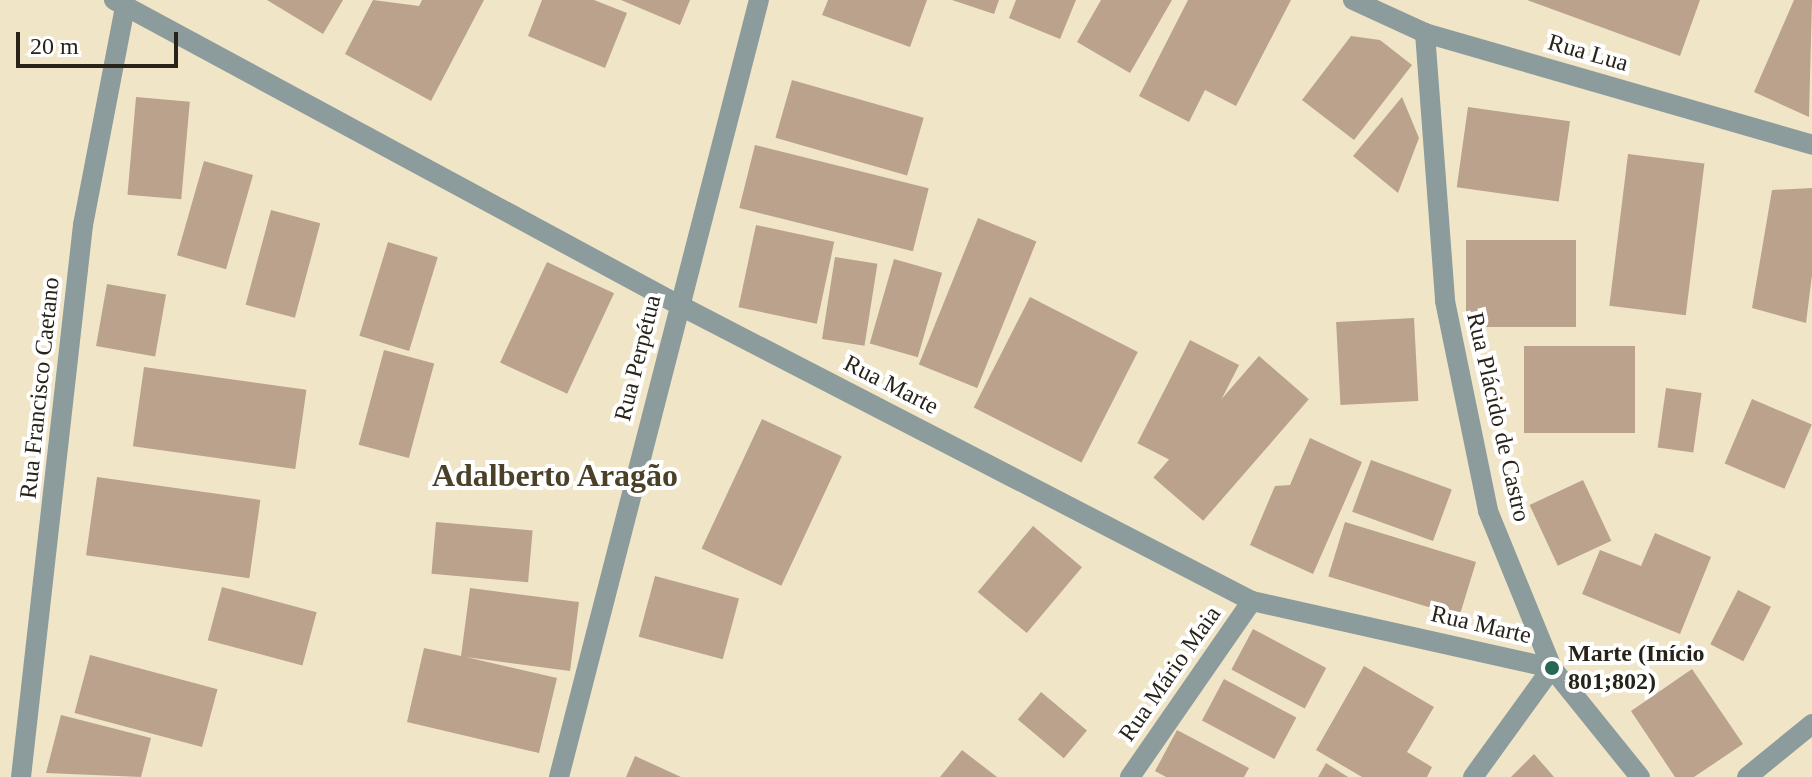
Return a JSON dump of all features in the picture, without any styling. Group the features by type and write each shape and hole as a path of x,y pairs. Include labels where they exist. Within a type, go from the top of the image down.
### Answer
{"street":[{"name":"Rua Perpétua","path":"559,777 759,0"},
{"name":"Rua Lua","path":"1353,0 1425,33 1812,145"},
{"name":"Rua Marte","path":"120,3 679,305 1252,601 1552,668 1640,777"},
{"name":"Rua Francisco Caetano","path":"21,777 83,225 120,3"},
{"name":"Rua Plácido de Castro","path":"1425,33 1448,316 1488,511 1552,668"},
{"name":"Rua Mário Maia","path":"1130,777 1252,601"},
{"path":"1473,777 1552,668"},
{"path":"1747,777 1812,724"}],"building":[{"path":"267,0 343,0 323,34"},
{"path":"373,0 419,6 422,0 484,0 431,101 345,54"},
{"path":"542,0 594,0 627,13 605,68 528,36"},
{"path":"621,0 690,0 680,25"},
{"path":"828,0 927,0 910,47 822,15"},
{"path":"952,0 999,0 994,14"},
{"path":"1016,0 1076,0 1060,39 1009,18"},
{"path":"1101,0 1172,0 1130,73 1077,42"},
{"path":"1188,0 1291,0 1236,106 1205,90 1189,122 1139,96"},
{"path":"1527,0 1700,0 1680,56"},
{"path":"1794,0 1812,0 1809,117 1754,92"},
{"path":"1351,36 1380,40 1412,65 1354,140 1302,100"},
{"path":"792,80 924,118 907,175 775,138"},
{"path":"136,97 190,102 181,199 127,195"},
{"path":"1402,97 1419,138 1398,193 1353,156"},
{"path":"1468,107 1570,121 1559,202 1457,187"},
{"path":"755,145 929,188 913,251 739,208"},
{"path":"1628,154 1704,163 1686,315 1609,306"},
{"path":"204,161 253,175 226,269 177,255"},
{"path":"1812,188 1812,275 1806,323 1752,308 1772,190"},
{"path":"271,210 320,223 295,318 246,305"},
{"path":"978,218 1036,242 977,388 919,364"},
{"path":"756,225 834,242 817,324 739,307"},
{"path":"1466,240 1576,240 1576,327 1466,327"},
{"path":"388,242 438,257 409,351 359,336"},
{"path":"835,257 877,264 864,346 822,339"},
{"path":"894,259 942,273 918,357 870,344"},
{"path":"547,262 614,293 567,394 500,363"},
{"path":"107,284 166,294 155,356 96,346"},
{"path":"1030,297 1138,352 1082,462 974,407"},
{"path":"1414,318 1418,401 1340,405 1336,322"},
{"path":"1190,340 1239,365 1186,468 1137,443"},
{"path":"1524,346 1635,346 1635,433 1524,433"},
{"path":"384,350 434,363 409,458 359,445"},
{"path":"1259,356 1309,399 1203,521 1153,478"},
{"path":"144,367 306,390 295,469 133,446"},
{"path":"1666,388 1702,393 1693,452 1658,447"},
{"path":"1752,399 1812,424 1784,489 1725,463"},
{"path":"762,419 842,456 781,586 702,549"},
{"path":"1310,438 1362,462 1313,574 1250,545 1275,486 1290,485"},
{"path":"1371,460 1452,489 1433,541 1352,512"},
{"path":"97,477 260,500 249,578 86,555"},
{"path":"1583,480 1611,541 1558,566 1530,505"},
{"path":"436,522 533,530 528,582 431,574"},
{"path":"1345,522 1476,562 1459,617 1328,577"},
{"path":"1033,526 1082,567 1027,633 978,592"},
{"path":"1655,533 1711,557 1680,634 1582,594 1600,550 1641,566"},
{"path":"655,576 739,599 723,659 639,637"},
{"path":"222,587 317,612 302,665 208,640"},
{"path":"470,588 579,602 570,671 466,657 557,678 539,753 407,722 424,648 461,656"},
{"path":"1738,590 1771,607 1743,661 1710,644"},
{"path":"1253,629 1326,668 1305,709 1231,670"},
{"path":"90,655 218,689 202,747 74,713"},
{"path":"1364,666 1434,707 1407,752 1432,767 1427,777 1362,777 1316,750"},
{"path":"1692,669 1743,744 1694,777 1675,777 1631,711"},
{"path":"1224,679 1296,717 1274,759 1202,720"},
{"path":"1041,692 1087,731 1064,758 1018,720"},
{"path":"61,715 151,738 141,777 46,773"},
{"path":"1177,730 1249,768 1244,777 1166,777 1155,771"},
{"path":"962,750 997,777 940,777"},
{"path":"1534,754 1554,777 1511,777"},
{"path":"635,756 681,777 626,777"},
{"path":"1326,763 1348,777 1318,777"}],"place":[{"name":"Marte (Início 801;802)","path":"1552,668"}],"district":[{"name":"Adalberto Aragão","path":"555,475"}]}
